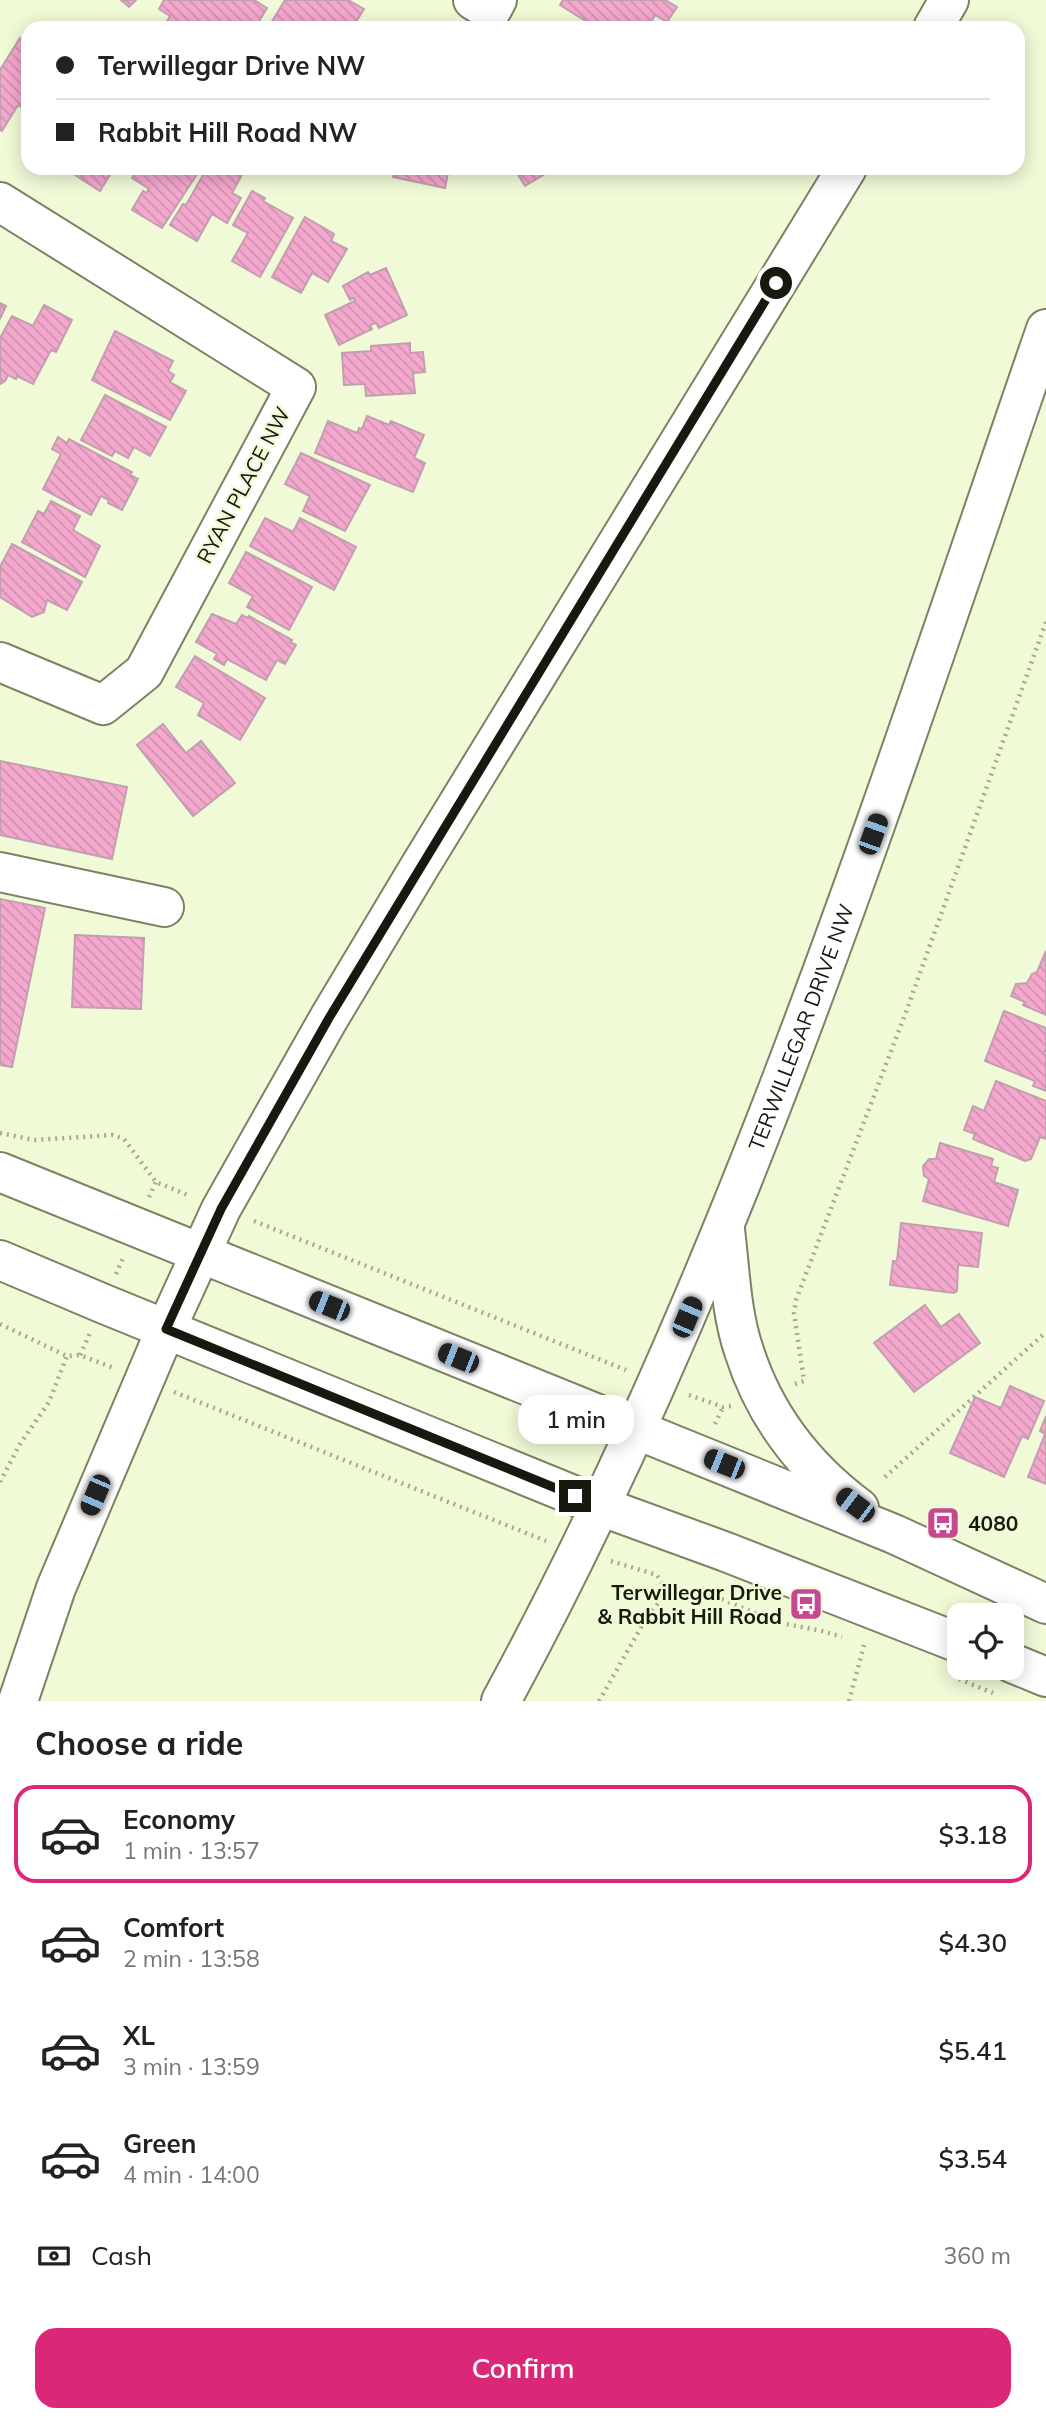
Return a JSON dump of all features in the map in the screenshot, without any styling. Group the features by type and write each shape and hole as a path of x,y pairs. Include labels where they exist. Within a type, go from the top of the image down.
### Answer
{"main road":[{"path":"474,0 491,11 497,0"},
{"path":"937,21 949,0"},
{"path":"18,1701 56,1588 166,1329 221,1209 329,1018 843,175"},
{"name":"RYAN PLACE NW","path":"0,202 296,387 144,672 103,705 1,668"},
{"name":"TERWILLEGAR DRIVE NW","path":"501,1701 542,1625 638,1430 725,1227 890,787 1046,330"},
{"path":"0,872 164,907"},
{"path":"0,1172 894,1534 1046,1604"},
{"path":"725,1227 738,1328 743,1350 762,1397 785,1437 835,1490 894,1534"},
{"path":"0,1259 600,1507 726,1552 947,1656"},
{"path":"1024,1679 1046,1677"}],"path":[{"path":"790,1386 804,1381 794,1313 796,1300 906,1012 1046,622"},
{"path":"0,1133 34,1140 113,1135 124,1139 156,1182 80,1355 67,1356 0,1324"},
{"path":"279,1231 630,1372"},
{"path":"885,1477 1046,1332"},
{"path":"0,1482 20,1444 49,1402 67,1356"},
{"path":"168,1389 537,1538"},
{"path":"703,1400 723,1407 712,1431"},
{"path":"657,1575 670,1597"},
{"path":"599,1701 648,1615 661,1600 693,1591 719,1598 776,1622 844,1638"},
{"path":"854,1642 874,1647"},
{"path":"849,1701 864,1645"}],"building":[{"path":"121,0 136,0 129,7"},
{"path":"164,0 254,0 267,8 259,21 167,21 170,16 159,9"},
{"path":"285,0 348,0 364,9 356,21 272,21"},
{"path":"563,0 665,0 677,7 668,21 655,15 652,21 585,21 560,5"},
{"path":"21,39 21,107 18,105 2,131 0,130 0,70"},
{"path":"75,175 110,175 100,191"},
{"path":"134,175 196,175 162,228 132,210 143,191 146,193 149,189 132,178"},
{"path":"203,175 242,175 232,193 241,198 227,223 212,214 197,241 170,225 183,204 186,205"},
{"path":"393,175 448,175 445,188"},
{"path":"518,175 543,175 525,186"},
{"path":"252,191 265,198 263,201 293,218 260,277 232,261 248,233 233,225"},
{"path":"305,217 334,234 331,241 347,249 328,282 312,273 301,293 272,277"},
{"path":"386,268 407,315 379,328 376,323 370,325 372,329 339,345 325,315 355,301 354,298 350,300 343,286 368,272 370,275"},
{"path":"0,303 6,306 0,319"},
{"path":"44,305 72,320 56,352 51,350 33,384 17,376 16,379 8,375 0,384 0,338 12,316 33,326"},
{"path":"115,331 173,361 168,371 174,375 170,382 186,391 170,420 92,380"},
{"path":"410,343 410,353 423,352 425,372 413,373 415,393 366,396 365,384 344,385 342,353 371,351 371,346"},
{"path":"105,395 166,427 150,456 134,447 128,458 115,451 112,456 81,440"},
{"path":"367,416 389,425 391,421 424,435 414,458 425,463 413,492 315,453 328,421 357,433 359,428 362,429"},
{"path":"58,437 67,443 69,439 132,472 130,475 138,479 122,510 101,496 91,515 43,489 61,454 52,449"},
{"path":"301,453 370,485 345,531 303,511 310,496 285,484"},
{"path":"51,501 80,516 73,530 100,546 85,577 22,542 38,511 44,514"},
{"path":"265,518 293,532 300,518 356,547 334,590 250,546"},
{"path":"12,544 82,582 67,610 47,600 44,612 32,617 0,597 0,567"},
{"path":"246,552 312,587 289,630 247,607 253,596 229,583"},
{"path":"212,614 236,624 242,615 248,618 249,616 292,640 290,642 296,645 285,664 277,660 266,680 227,659 224,665 214,659 217,654 196,642"},
{"path":"195,656 265,698 240,740 198,715 204,703 176,687"},
{"path":"163,724 186,753 201,741 235,783 193,816 137,745"},
{"path":"0,761 127,787 112,859 0,835"},
{"path":"0,899 45,908 12,1067 0,1065"},
{"path":"75,935 144,938 141,1009 72,1007"},
{"path":"1046,951 1046,1015 1023,1005 1025,1002 1011,996 1016,984 1027,983 1032,974 1037,972"},
{"path":"1004,1011 1046,1028 1046,1091 1033,1086 1035,1081 985,1061"},
{"path":"996,1081 1046,1101 1046,1139 1040,1137 1031,1159 1025,1161 973,1139 975,1134 964,1130 973,1106 984,1111"},
{"path":"940,1143 993,1159 991,1166 998,1168 994,1182 1018,1190 1008,1226 923,1201 929,1179 924,1176 923,1166 929,1159 936,1159"},
{"path":"901,1223 982,1233 978,1267 958,1265 957,1291 954,1293 890,1285 893,1261 897,1261"},
{"path":"925,1305 941,1327 959,1314 980,1343 914,1392 874,1343"},
{"path":"1010,1386 1044,1401 1028,1439 1022,1436 1004,1477 950,1453 975,1397 1001,1408"},
{"path":"1046,1416 1046,1484 1028,1477 1045,1434 1040,1431"}],"place":[{"name":"4080","path":"943,1523"},
{"name":"Terwillegar Drive & Rabbit Hill Road","path":"806,1604"}],"route":[{"path":"575,1496 166,1329 221,1209 329,1018 776,283"}]}
